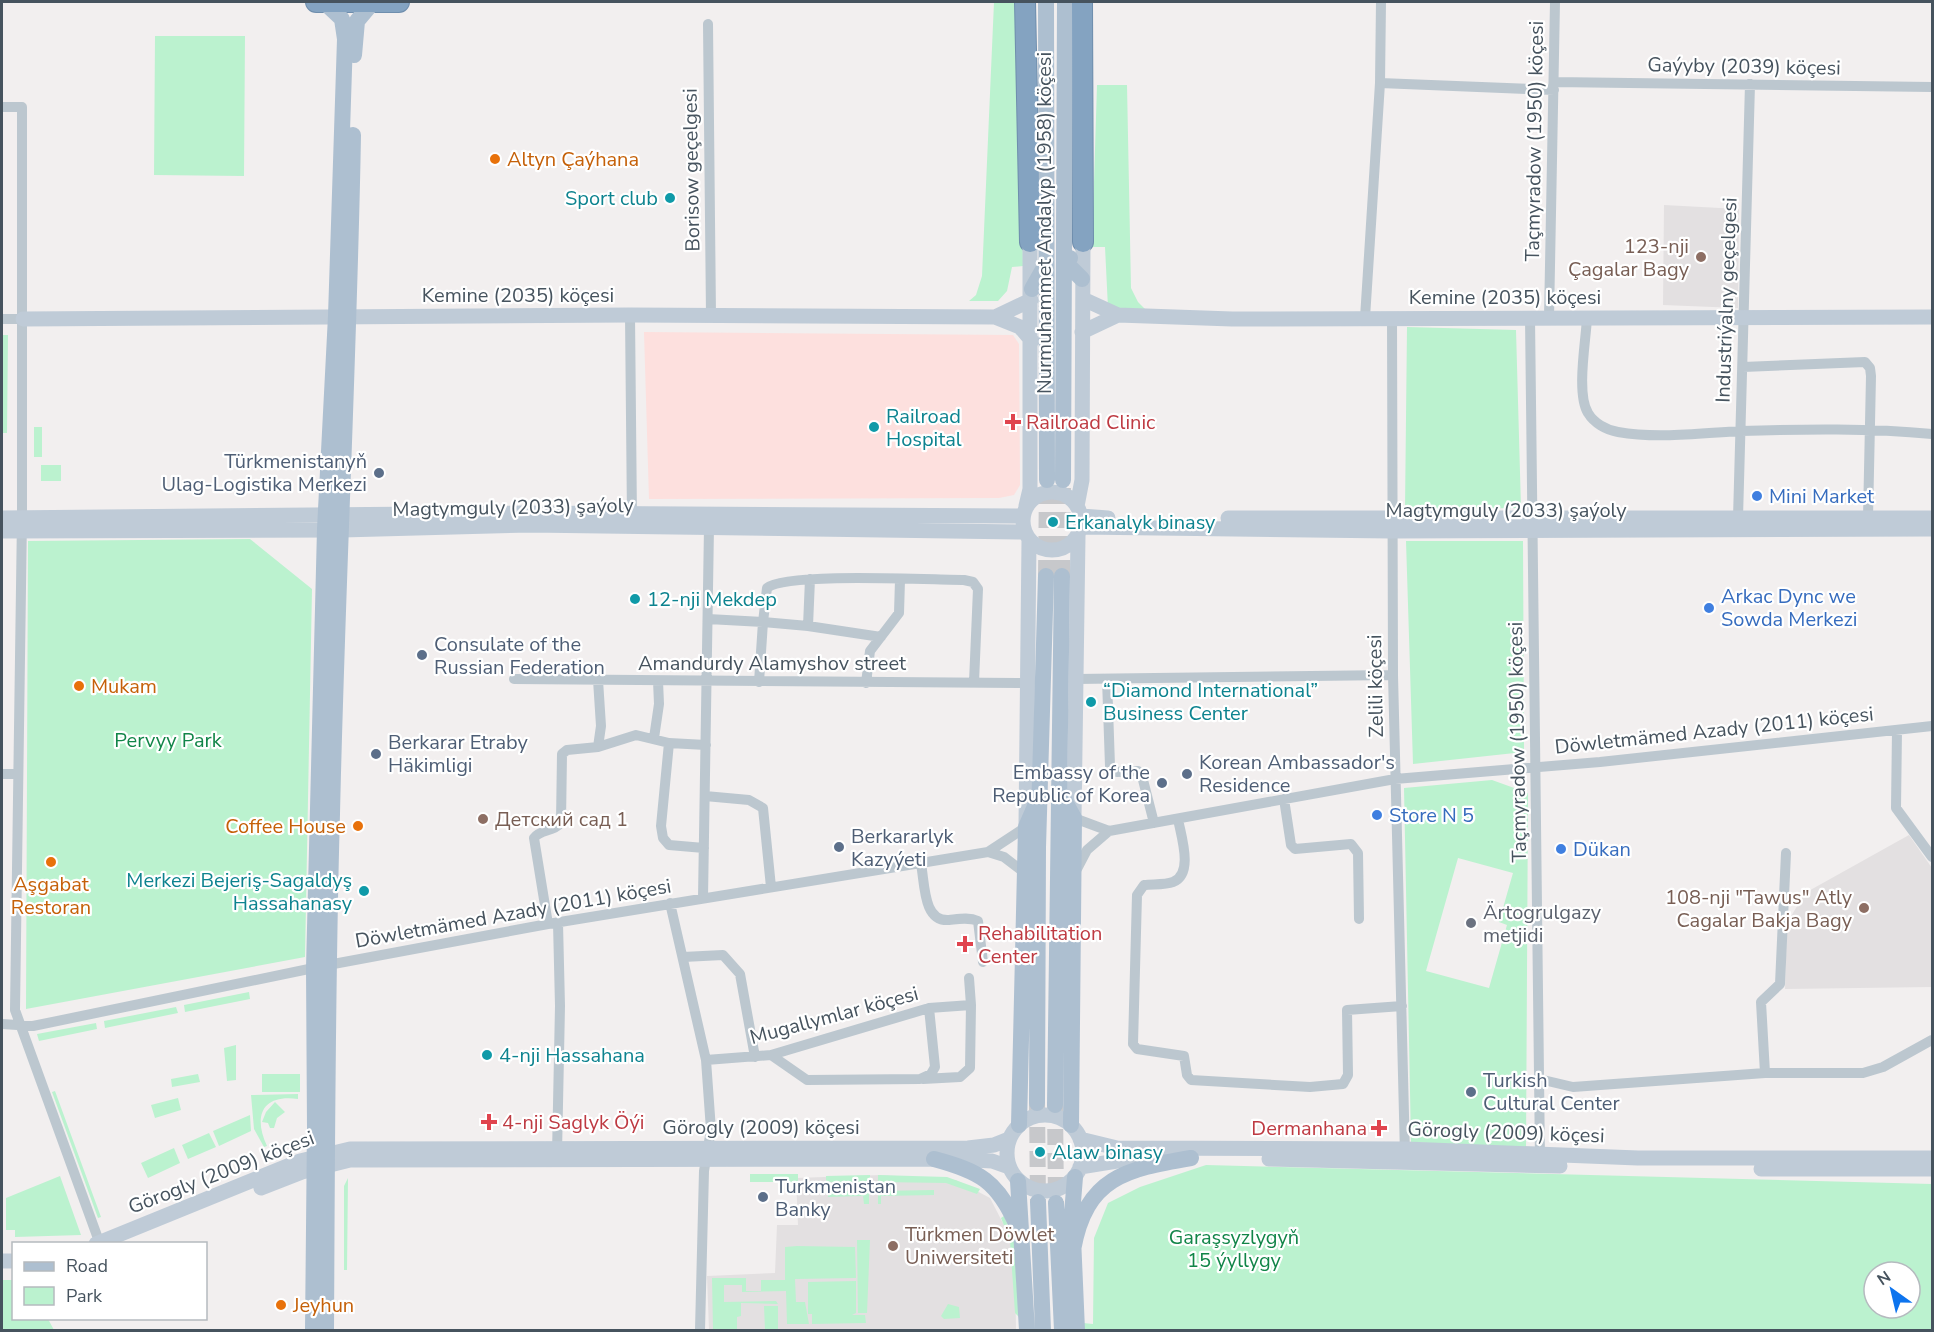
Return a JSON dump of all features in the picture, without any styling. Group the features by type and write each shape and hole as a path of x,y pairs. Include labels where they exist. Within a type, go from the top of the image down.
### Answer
{"highway":[{"path":"320,2 399,2"},
{"path":"1025,2 1030,242"},
{"path":"1082,2 1083,242"}],"main road":[{"path":"320,2 342,19 345,39 342,316"},
{"path":"313,1330 320,1161 321,966 334,522 354,40 357,21 373,2"},
{"name":"Nurmuhammet Andalyp (1958) köçesi","path":"1046,2 1045,267 1055,480 1066,263 1065,2"},
{"path":"1030,242 1045,267 1032,295"},
{"path":"1082,279 1066,263 1083,242"},
{"path":"1036,1103 1041,793 1054,576 1059,792 1055,929 1055,1105"},
{"path":"1059,792 1074,818 1071,907 1076,1132"},
{"path":"1014,1132 1026,827 1041,793"},
{"path":"1025,873 1038,921"},
{"path":"1055,929 1071,907"},
{"path":"1073,1250 1078,1224 1086,1209 1096,1194 1112,1181 1131,1170 1191,1158"},
{"path":"934,1159 973,1171 991,1184 1010,1210 1023,1244"},
{"path":"320,1161 326,1330"},
{"path":"1077,1172 1073,1250 1077,1330"},
{"path":"1014,1174 1023,1244 1027,1330"},
{"path":"1038,1202 1044,1330"},
{"path":"1056,1203 1062,1330"}],"street":[{"path":"1365,318 1380,82 1381,2"},
{"name":"Taçmyradow (1950) köçesi","path":"1549,318 1555,2"},
{"name":"Borisow geçelgesi","path":"708,24 711,316"},
{"name":"Gaýyby (2039) köçesi","path":"1380,82 1554,86 1750,84 1932,87"},
{"name":"Industriýalny geçelgesi","path":"1738,518 1750,84"},
{"path":"2,107 22,107 22,524 15,1010 99,1242"},
{"path":"1026,827 1030,561 1025,511 1030,489 1032,295 1030,242"},
{"path":"1071,907 1078,863 1087,850 1109,831 1074,818 1079,521 1082,480 1083,242"},
{"name":"Kemine (2035) köçesi","path":"2,319 630,315 995,317 1032,295"},
{"name":"Nurmuhammet Andalyp (1958) köçesi","path":"1083,299 1118,315"},
{"path":"630,315 632,520"},
{"name":"Kemine (2035) köçesi","path":"1082,332 1118,315 1232,319 1932,317"},
{"name":"Nurmuhammet Andalyp (1958) köçesi","path":"995,317 1020,327 1032,341"},
{"name":"Taçmyradow (1950) köçesi","path":"1530,318 1540,1160"},
{"path":"1587,318 1583,380 1584,405 1587,412 1603,428 1617,432 1669,435 1868,428 1932,434"},
{"name":"Zelili köçesi","path":"1392,319 1393,675 1405,1155"},
{"path":"1743,368 1866,362 1871,376 1868,428 1868,518"},
{"path":"1079,566 1085,545 1107,522 1089,506 1082,480"},
{"path":"1030,489 1019,505 996,523 1017,537 1030,561"},
{"path":"1025,511 1042,494 1052,492 1062,494 1079,521"},
{"name":"Magtymguly (2033) şaýoly","path":"632,520 709,527 996,523 1025,511"},
{"name":"Magtymguly (2033) şaýoly","path":"2,518 22,524 334,522 530,525 632,520 996,523 1027,536"},
{"name":"Magtymguly (2033) şaýoly","path":"1534,525 1738,518 1932,518"},
{"path":"1027,536 1045,550 1054,550 1071,543 1079,521"},
{"name":"Magtymguly (2033) şaýoly","path":"1079,521 1932,529"},
{"name":"Magtymguly (2033) şaýoly","path":"2,531 22,524"},
{"path":"704,898 709,527"},
{"path":"808,626 810,579"},
{"path":"759,682 766,594 771,585 810,579 964,580 973,582 978,589 974,682"},
{"path":"866,683 870,651 899,613 900,580"},
{"path":"708,619 763,621 881,637"},
{"path":"1076,679 1393,675"},
{"name":"Amandurdy Alamyshov street","path":"514,679 1028,684"},
{"path":"1107,679 1110,766 1117,772 1138,771 1142,776 1154,823"},
{"path":"598,680 601,726 598,747"},
{"path":"654,738 659,704 658,681"},
{"name":"Döwletmämed Azady (2011) köçesi","path":"1109,831 1395,779 1600,762 1932,726"},
{"path":"1898,730 1896,808 1932,857"},
{"path":"556,1154 560,1006 553,924 534,838 537,833 556,827 561,822 562,754 567,750 598,747 629,736 654,738 669,743 706,745"},
{"path":"669,743 661,826 663,837 669,845 704,848"},
{"path":"2,774 17,774"},
{"path":"705,796 749,800 763,808 771,888"},
{"path":"1284,799 1291,845 1295,849 1351,844 1355,847 1358,853 1359,919"},
{"path":"1179,819 1185,869 1180,878 1172,883 1144,885 1137,895 1133,1044 1137,1049 1184,1056 1187,1075 1191,1080 1310,1087 1336,1086 1343,1084 1348,1075 1347,1010 1402,1006"},
{"name":"Döwletmämed Azady (2011) köçesi","path":"2,1024 33,1026 321,966 670,903 988,852 1026,827"},
{"path":"988,852 1004,856 1025,873"},
{"path":"1765,1073 1761,1002 1780,984 1786,853"},
{"path":"921,864 930,910 934,917 941,920 972,918 978,921 983,962"},
{"path":"670,903 706,1060 711,1130 707,1154 700,1330"},
{"path":"683,957 723,955 737,968 755,1057"},
{"path":"771,1055 807,1080 814,1081 960,1077 970,1068 969,978"},
{"name":"Mugallymlar köçesi","path":"706,1060 771,1055 929,1008 971,1005"},
{"path":"920,1079 931,1074 935,1067 929,1008"},
{"path":"1539,1079 1573,1087 1765,1073 1863,1073 1883,1067 1932,1040"},
{"path":"1045,1114 1056,1116 1076,1132 1083,1155 1077,1172 1061,1187 1044,1191 1033,1190 1014,1174 1006,1150 1014,1132 1028,1118 1045,1114"},
{"name":"Görogly (2009) köçesi","path":"707,1154 968,1148 994,1145 1014,1132"},
{"name":"Görogly (2009) köçesi","path":"1076,1132 1117,1148 1405,1155 1810,1170 1932,1169"},
{"name":"Görogly (2009) köçesi","path":"102,1242 320,1161 556,1154 979,1159 1014,1174"},
{"name":"Görogly (2009) köçesi","path":"1077,1172 1118,1161 1405,1155"},
{"name":"Görogly (2009) köçesi","path":"1540,1160 1932,1158"},
{"name":"Görogly (2009) köçesi","path":"127,1242 320,1161"}],"shaded area":[{"name":"123-nji Çagalar Bagy","path":"1664,205 1739,209 1738,308 1663,305"},
{"path":"644,332 1013,335 1019,344 1020,485 1014,495 999,498 649,499"},
{"name":"108-nji \"Tawus\" Atly Cagalar Bakja Bagy","path":"1909,835 1932,868 1932,987 1785,989 1787,923 1805,893"},
{"name":"Türkmen Döwlet Uniwersiteti","path":"881,1175 956,1180 990,1198 1007,1231 1015,1261 1016,1330 709,1330 707,1276 775,1273 777,1225 798,1225 796,1178"}],"green space":[{"path":"994,2 1014,2 1020,17 1023,266 1012,267 1007,291 998,301 969,301 976,295 982,276"},
{"path":"155,36 245,36 244,176 154,175"},
{"path":"1097,85 1127,85 1131,288 1138,302 1147,311 1108,308 1105,247 1092,247"},
{"path":"1407,327 1516,330 1521,508 1405,509"},
{"path":"2,335 8,335 7,433 2,433"},
{"path":"34,427 42,427 42,457 34,457"},
{"path":"41,465 61,465 61,481 41,481"},
{"name":"Pervyy Park","path":"250,539 312,589 305,957 26,1009 28,541"},
{"path":"1406,541 1523,541 1524,752 1413,764"},
{"path":"1492,780 1528,793 1526,1149 1411,1142 1404,788","holes":["1458,858 1513,873 1499,922 1507,925 1489,988 1426,971"]},
{"path":"249,992 250,999 185,1012 184,1005"},
{"path":"176,1007 178,1013 105,1028 104,1021"},
{"path":"96,1023 97,1029 39,1041 37,1034"},
{"path":"236,1045 236,1080 227,1081 224,1048"},
{"path":"198,1074 200,1082 172,1087 171,1079"},
{"path":"262,1074 300,1074 300,1092 262,1092"},
{"path":"55,1091 101,1217 98,1218 52,1092"},
{"path":"298,1094 298,1099 276,1100 264,1109 261,1125 267,1146 264,1147 254,1129 251,1095"},
{"path":"178,1098 181,1110 155,1118 151,1105"},
{"path":"275,1102 285,1112 277,1118 274,1128 270,1128 268,1123 262,1122 266,1112"},
{"path":"250,1115 251,1131 219,1146 213,1131"},
{"path":"209,1133 216,1147 188,1159 182,1145"},
{"path":"174,1148 180,1163 148,1178 141,1163"},
{"name":"Garaşsyzlygyň 15 ýyllygy","path":"1206,1165 1932,1184 1932,1330 1084,1330 1083,1323 1093,1324 1094,1238 1108,1203 1140,1187"},
{"path":"750,1174 798,1174 798,1182 750,1182"},
{"path":"870,1175 870,1182 826,1182 826,1176"},
{"path":"878,1175 947,1177 980,1189 977,1194 946,1183 878,1182"},
{"path":"60,1176 81,1235 15,1237 15,1230 6,1230 6,1198"},
{"path":"348,1178 347,1270 344,1270 344,1186"},
{"path":"934,1190 934,1195 881,1196 881,1204 878,1204 878,1191"},
{"path":"828,1191 869,1191 869,1204 864,1204 863,1196 828,1197"},
{"path":"1004,1216 1014,1240 1019,1317 1015,1313 1010,1241 1001,1218"},
{"path":"857,1240 870,1240 867,1313 858,1313"},
{"path":"785,1247 855,1247 856,1278 795,1279 796,1302 805,1302 809,1324 787,1324 786,1291 742,1292 742,1285 724,1285 724,1302 776,1301 778,1304 741,1303 741,1316 737,1317 737,1329 713,1330 712,1278 746,1278 746,1291 761,1291 761,1280 785,1280"},
{"path":"2,1280 12,1280 12,1320 49,1320 54,1330 2,1330"},
{"path":"856,1281 856,1313 852,1315 865,1315 866,1323 812,1324 812,1314 808,1314 808,1282"},
{"path":"948,1304 959,1307 960,1318 944,1319 941,1316"},
{"path":"764,1306 778,1306 778,1330 765,1330"}],"tunnel":[{"path":"1046,576 1047,480"},
{"path":"1062,576 1063,480"},
{"path":"1037,1103 1038,1202"},
{"path":"1055,1105 1056,1203"}],"place":[{"name":"Altyn Çaýhana","path":"495,159"},
{"name":"Sport club","path":"670,198"},
{"name":"123-nji Çagalar Bagy","path":"1701,257"},
{"name":"Railroad Clinic","path":"1013,422"},
{"name":"Railroad Hospital","path":"874,427"},
{"name":"Türkmenistanyň Ulag-Logistika Merkezi","path":"379,473"},
{"name":"Mini Market","path":"1757,496"},
{"name":"Erkanalyk binasy","path":"1053,522"},
{"name":"12-nji Mekdep","path":"635,599"},
{"name":"Arkac Dync we Sowda Merkezi","path":"1709,608"},
{"name":"Consulate of the Russian Federation","path":"422,655"},
{"name":"Mukam","path":"79,686"},
{"name":"“Diamond International” Business Center","path":"1091,702"},
{"name":"Berkarar Etraby Häkimligi","path":"376,754"},
{"name":"Korean Ambassador's Residence","path":"1187,774"},
{"name":"Embassy of the Republic of Korea","path":"1162,783"},
{"name":"Store N 5","path":"1377,815"},
{"name":"Детский сад 1","path":"483,819"},
{"name":"Coffee House","path":"358,826"},
{"name":"Berkararlyk Kazyýeti","path":"839,847"},
{"name":"Dükan","path":"1561,849"},
{"name":"Aşgabat Restoran","path":"51,862"},
{"name":"Merkezi Bejeriş-Sagaldyş Hassahanasy","path":"364,891"},
{"name":"108-nji \"Tawus\" Atly Cagalar Bakja Bagy","path":"1864,908"},
{"name":"Ärtogrulgazy metjidi","path":"1471,923"},
{"name":"Rehabilitation Center","path":"965,944"},
{"name":"4-nji Hassahana","path":"487,1055"},
{"name":"Turkish Cultural Center","path":"1471,1092"},
{"name":"4-nji Saglyk Öýi","path":"489,1122"},
{"name":"Dermanhana","path":"1379,1128"},
{"name":"Alaw binasy","path":"1040,1152"},
{"name":"Turkmenistan Banky","path":"763,1197"},
{"name":"Türkmen Döwlet Uniwersiteti","path":"893,1246"},
{"name":"Jeyhun","path":"281,1305"}]}
